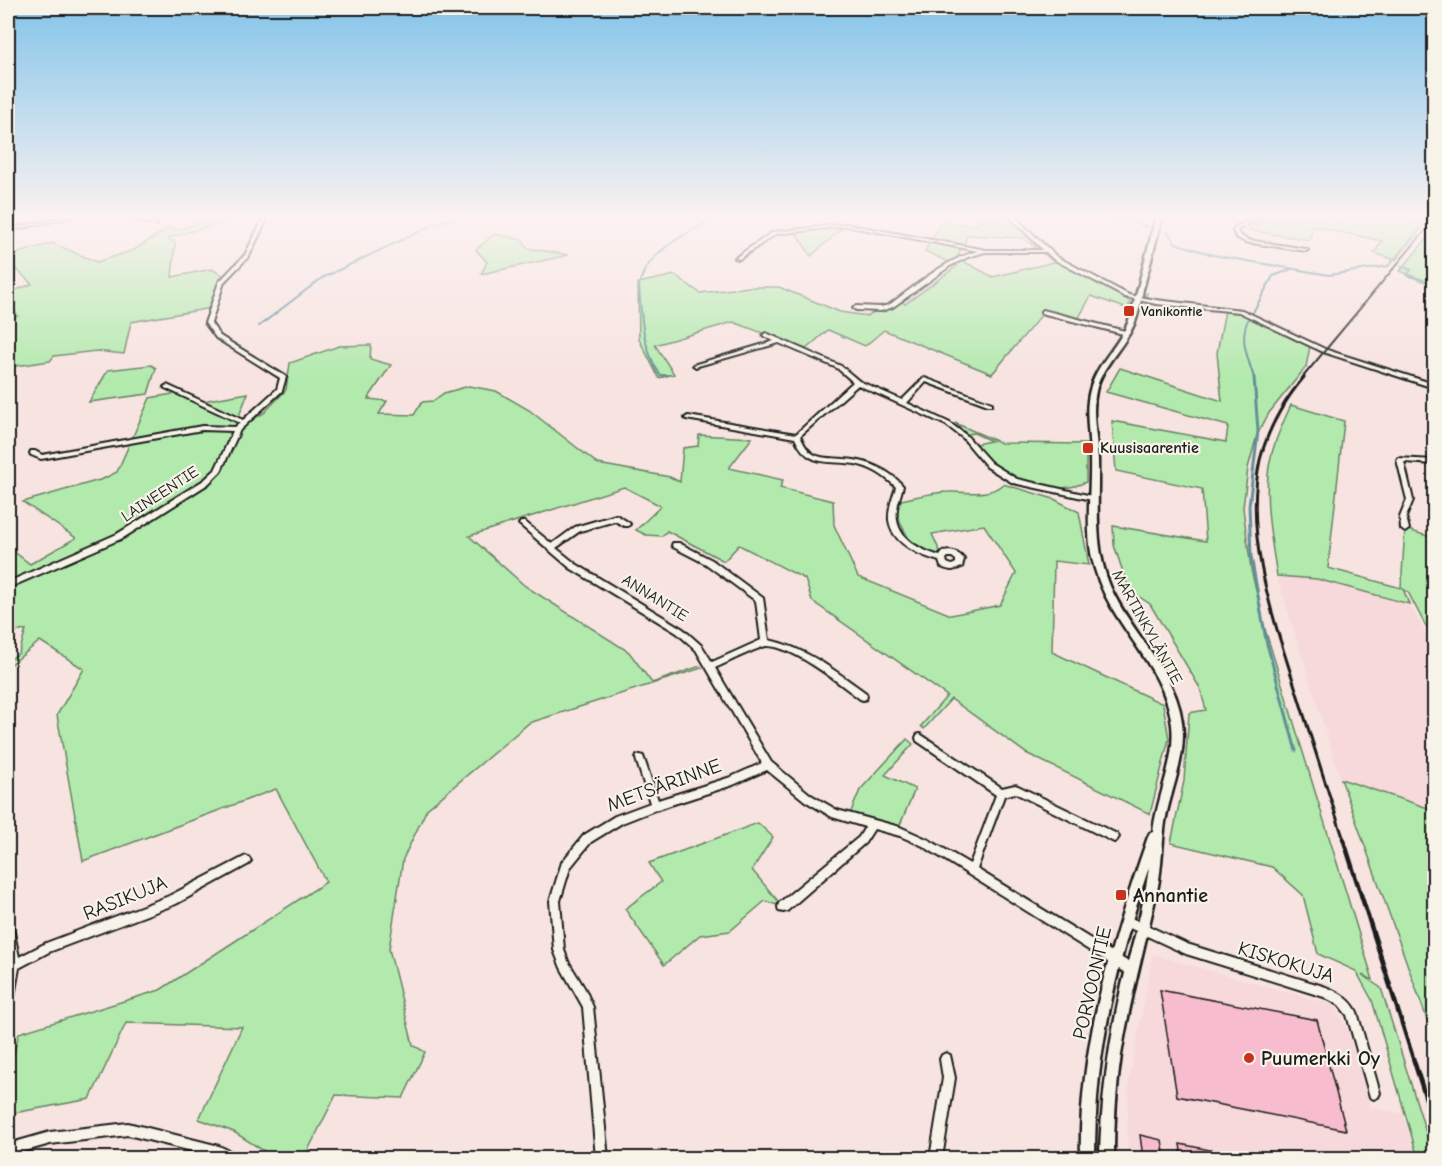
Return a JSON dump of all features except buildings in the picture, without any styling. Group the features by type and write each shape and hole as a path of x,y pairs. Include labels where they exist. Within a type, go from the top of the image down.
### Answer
{"street":[{"name":"LAINEENTIE","path":"8,585 26,575 120,536 197,489 218,471 237,429 280,390 283,377 218,337 208,323 222,282 232,271"},
{"path":"856,308 881,309 891,306 939,271"},
{"path":"1080,271 1138,299 1239,311 1325,351 1434,386"},
{"name":"MARTINKYLÄNTIE","path":"1145,271 1127,333 1100,369 1091,393 1094,549 1099,573 1109,594 1163,681 1174,708 1177,743"},
{"path":"1043,312 1127,333"},
{"path":"766,335 839,367 857,382 957,430 989,465 1015,481 1054,492 1092,498"},
{"path":"696,365 779,341"},
{"path":"903,403 925,380 990,404"},
{"path":"688,418 797,436 857,382"},
{"path":"167,387 243,422"},
{"path":"33,453 41,458 202,429 237,429"},
{"path":"797,436 801,448 810,457 866,465 893,479 900,486 892,510 901,537 918,551 942,559"},
{"path":"1405,529 1403,517 1410,500 1400,460 1434,462"},
{"path":"551,548 578,530 615,518 626,524"},
{"name":"ANNANTIE","path":"523,524 573,566 680,631 699,648 768,765 808,798 835,814 900,832 926,843 1131,970"},
{"path":"676,545 710,562 760,600 765,642"},
{"path":"711,666 765,642 787,646 829,670 863,696"},
{"path":"920,738 1001,793"},
{"name":"PORVOONTIE","path":"1107,1158 1113,1053 1152,884 1160,821 1177,743"},
{"path":"639,759 655,804"},
{"name":"METSÄRINNE","path":"602,1158 588,1007 582,991 560,953 554,917 563,872 583,843 601,827 629,813 768,765"},
{"path":"1001,793 1015,789 1114,837"},
{"path":"972,871 1001,793"},
{"name":"PORVOONTIE","path":"1088,1158 1087,1128 1096,1045 1126,921 1160,821"},
{"path":"783,907 862,840 872,825"},
{"name":"RASIKUJA","path":"11,965 46,948 172,900 246,861"},
{"name":"KISKOKUJA","path":"1126,921 1186,949 1326,992 1343,1001 1352,1011 1374,1093"},
{"path":"8,928 11,965 8,1002"},
{"path":"936,1158 949,1078 946,1059"},
{"path":"8,1150 50,1138 128,1129 219,1152 232,1158"}],"shaded area":[{"path":"1277,576 1317,579 1409,604 1434,648 1434,810 1341,779"},
{"name":"Puumerkki Oy","path":"1153,955 1333,1005 1350,1034 1370,1108 1403,1114 1416,1158 1127,1158 1129,1081"}],"green space":[{"path":"19,271 172,271 172,277 200,271 216,271 226,277 211,308 131,322 124,354 96,351 54,356 50,361 9,367 8,370 8,320 18,316 8,299 8,293 32,284"},
{"path":"950,271 982,271 993,277 1016,271 1075,271 1130,302 1128,309 1091,296 1077,321 1043,313 992,374 884,330 865,346 828,330 806,349 733,322 655,345 674,374 659,378 639,339 638,283 675,275 700,293 749,287 779,287 840,312 867,316 898,298 905,304"},
{"path":"1401,271 1434,271 1434,284"},
{"path":"1222,308 1261,320 1310,346 1306,367 1269,413 1257,435 1248,468 1243,508 1251,569 1265,629 1373,980 1362,975 1381,988 1434,1158 1418,1158 1372,1000 1356,971 1318,954 1303,895 1272,867 1171,843 1184,781 1189,713 1206,710 1200,688 1150,604 1129,590 1114,545 1113,526 1206,541 1202,489 1116,471 1112,421 1226,442 1228,426 1106,392 1120,368 1222,401 1217,353 1225,310"},
{"path":"371,345 370,359 391,365 368,399 387,401 379,414 414,415 422,402 433,401 444,393 469,386 496,391 529,410 598,464 670,477 680,482 683,448 698,446 699,435 752,438 729,468 783,480 780,488 833,501 834,525 858,577 951,615 1000,605 1016,573 984,525 932,534 941,554 923,551 911,541 902,527 896,511 901,500 943,492 984,492 1003,484 1054,499 1079,512 1089,565 1054,561 1052,652 1163,704 1169,739 1150,814 1026,753 951,699 924,729 921,726 947,696 812,601 805,579 739,545 724,561 667,531 662,536 646,535 636,530 661,506 624,487 469,536 525,586 629,652 652,683 700,666 702,668 529,723 427,809 403,859 389,949 413,1045 425,1052 403,1098 336,1095 304,1158 275,1158 234,1132 199,1119 242,1027 126,1023 90,1099 8,1114 8,1077 19,1033 160,990 326,882 276,789 83,861 57,715 84,669 40,641 8,667 8,661 19,653 26,630 8,633 8,547 30,564 76,538 23,502 103,479 117,472 150,398 178,393 200,405 208,400 248,393 233,431 264,413 286,390 290,363 339,346"},
{"path":"151,365 156,368 148,394 89,402 108,370"},
{"path":"1291,405 1344,421 1328,568 1401,588 1405,529 1434,538 1434,642 1408,592 1403,589 1409,604 1317,579 1277,576 1268,513 1267,487 1274,448"},
{"path":"955,423 1001,443 1086,444 1086,482 1071,487 1055,488 1025,482 997,466 975,444 991,441 974,433 967,434"},
{"path":"907,739 913,744 885,775 915,789 899,827 850,814 860,790"},
{"path":"1341,779 1434,810 1434,1039"},
{"path":"758,823 773,837 752,870 783,907 765,901 730,931 700,935 664,965 625,909 661,882 649,863"}],"waterway":[{"path":"259,326 322,278 336,271"},
{"path":"640,281 644,271"},
{"path":"1252,314 1273,276 1286,271"},
{"path":"1308,271 1329,275 1353,271"},
{"path":"1410,271 1407,275 1434,285"},
{"path":"639,284 649,353 660,375 669,375"},
{"path":"1145,297 1147,293"},
{"path":"1249,318 1244,341 1254,378"},
{"path":"1254,377 1258,431 1249,506 1251,556 1266,640 1296,751"}],"railway":[{"path":"1302,378 1391,271"},
{"path":"1304,377 1277,416 1263,448 1256,490 1258,550 1271,610 1344,840"},
{"path":"1343,838 1434,1124"}],"place":[{"name":"Vanikontie","path":"1129,311"},
{"name":"Kuusisaarentie","path":"1088,448"},
{"name":"Annantie","path":"1121,895"},
{"name":"Puumerkki Oy","path":"1249,1058"}]}
